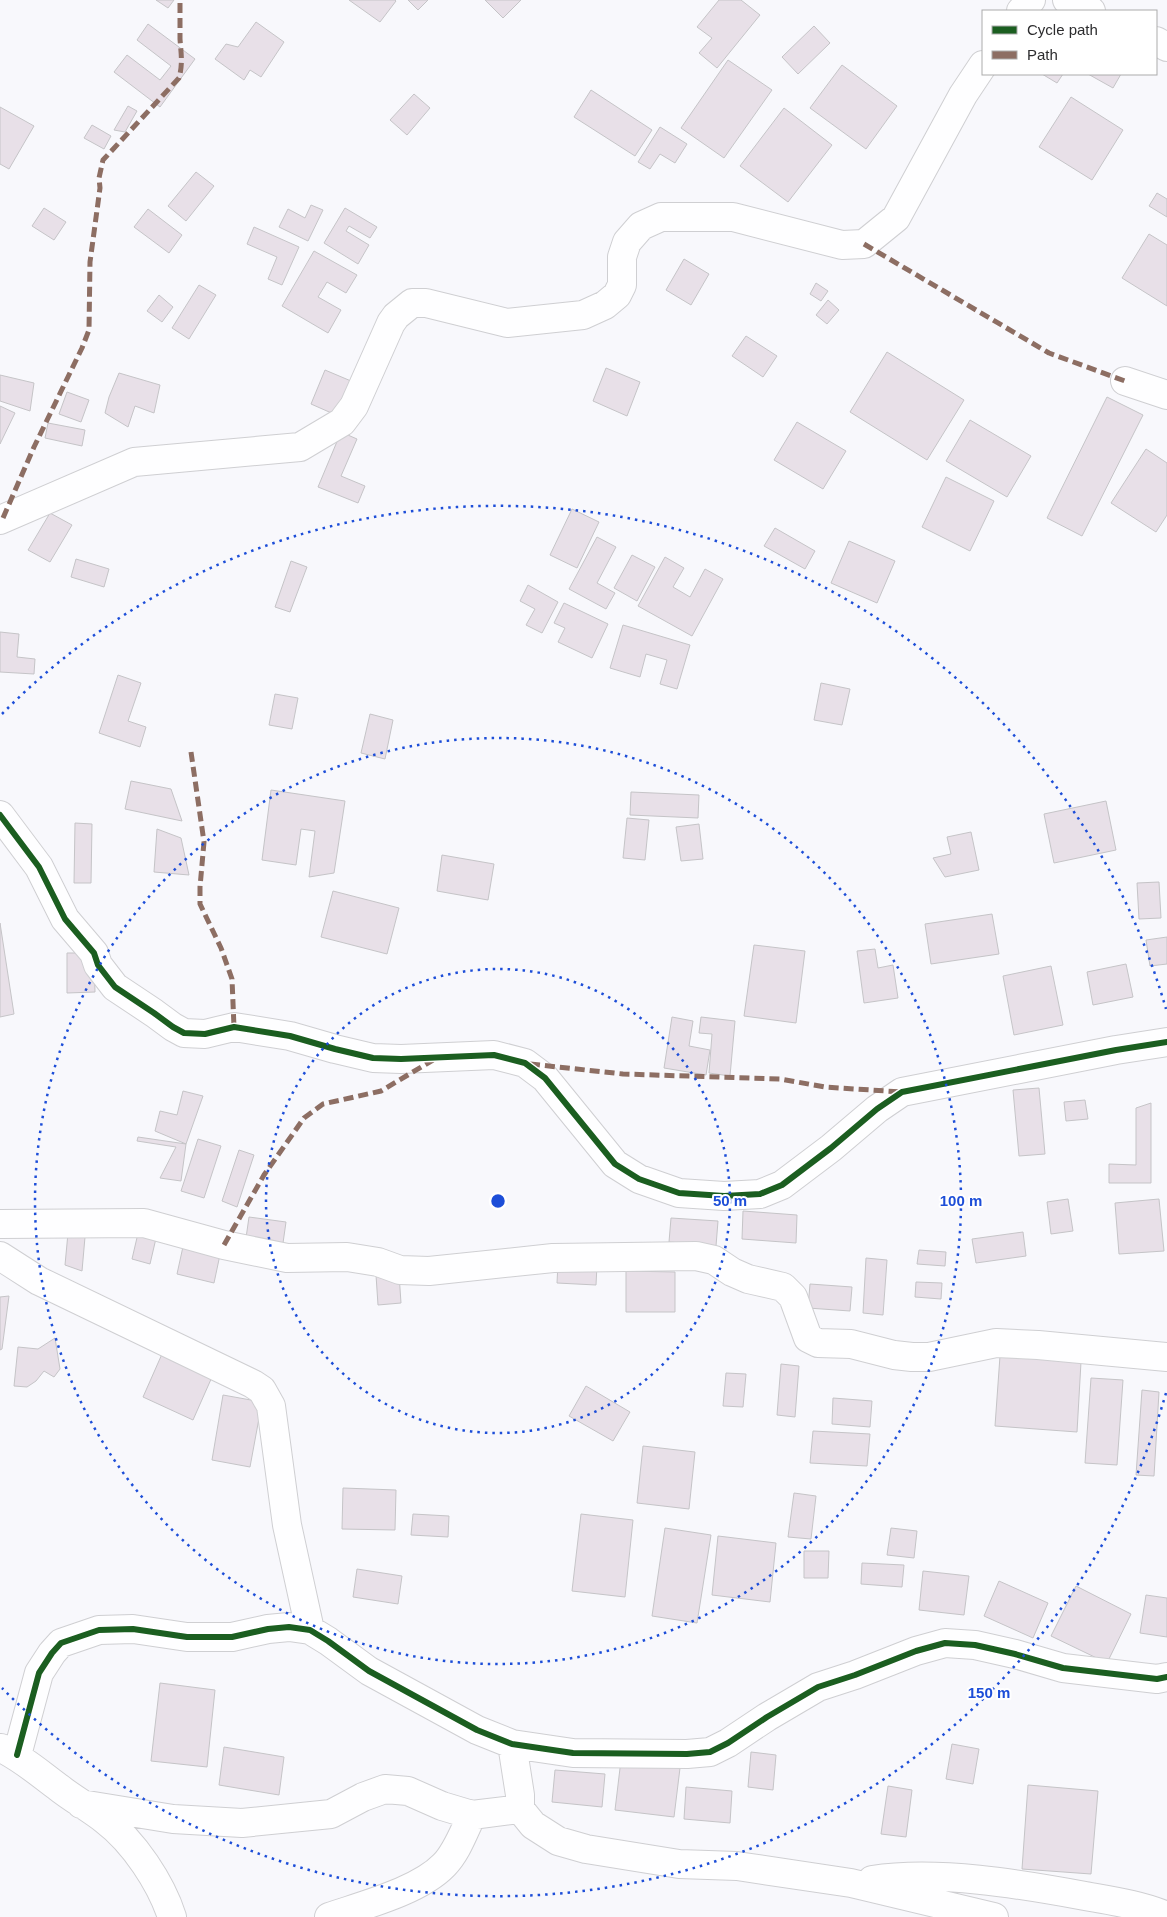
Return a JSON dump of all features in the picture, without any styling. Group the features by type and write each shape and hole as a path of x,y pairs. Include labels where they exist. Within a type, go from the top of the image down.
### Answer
{"street":[{"path":"1022,10 1031,0"},
{"path":"1067,0 1089,10"},
{"path":"0,520 134,462 300,447 342,422 354,406 391,323 396,316 412,303 426,303 507,323 584,315 605,305 617,295 622,285 622,257 627,242 641,226 661,217 733,217 842,245 864,244 896,218 963,95 982,66"},
{"path":"1125,381 1167,395"},
{"path":"0,815 39,867 65,919 94,953 98,965 115,988 173,1027 184,1033 205,1034 234,1027 290,1036 335,1050 373,1058 401,1059 494,1054 525,1063 545,1078 615,1164 639,1179 679,1193 724,1196 760,1194 782,1185 884,1104 902,1092 1116,1050 1167,1042"},
{"path":"0,1224 144,1222 224,1245 288,1258 347,1257 378,1262 400,1270 429,1271 553,1258 696,1256 714,1260 732,1272 748,1279 783,1288 793,1297 808,1338 818,1343 852,1344 894,1355 912,1357 929,1356 996,1344 1038,1345 1167,1357"},
{"path":"0,1256 39,1281 262,1390 271,1406 287,1525 310,1630"},
{"path":"172,1917 154,1877 124,1837 106,1821 8,1752 39,1673 52,1653 61,1643 99,1630 134,1629 187,1637 232,1638 268,1629 289,1627 310,1630 369,1671 477,1730 512,1744 573,1753 687,1754 710,1752 728,1743 818,1686 855,1675 916,1651 945,1642 975,1645 1007,1652 1062,1668 1157,1679 1167,1677"},
{"path":"512,1744 520,1795 520,1809 533,1825 558,1841 586,1849 679,1864 738,1866 851,1883 994,1917"},
{"path":"81,1804 173,1819 242,1824 331,1814 362,1797 385,1788 408,1791 442,1806 472,1814 520,1809"},
{"path":"330,1917 386,1898 427,1880 445,1864 472,1814"},
{"path":"851,1883 894,1877 949,1878 1044,1889 1149,1908 1167,1916"}],"building":[{"path":"156,0 174,0 168,8"},
{"path":"349,0 395,0 396,1 380,22"},
{"path":"408,0 428,0 418,10"},
{"path":"485,0 521,0 503,18"},
{"path":"719,0 741,0 760,15 717,68 699,53 712,38 697,27"},
{"path":"256,22 284,42 261,77 250,70 244,80 215,59 226,44 238,47"},
{"path":"148,24 195,59 160,107 114,72 127,55 160,80 171,66 137,40"},
{"path":"814,26 830,43 798,74 782,57"},
{"path":"728,60 772,90 724,158 681,128"},
{"path":"842,65 897,106 866,149 810,108"},
{"path":"1044,75 1062,75 1057,83"},
{"path":"1090,75 1120,75 1113,88"},
{"path":"591,90 652,130 635,156 574,117"},
{"path":"414,94 430,108 407,135 390,120"},
{"path":"1071,97 1123,130 1092,180 1039,147"},
{"path":"128,106 137,111 125,132 114,130"},
{"path":"0,107 34,126 9,169 0,164"},
{"path":"784,108 832,145 788,202 740,166"},
{"path":"92,125 111,136 104,149 84,138"},
{"path":"660,127 687,144 675,163 660,154 650,169 638,162"},
{"path":"196,172 214,186 186,221 168,206"},
{"path":"1157,193 1167,199 1167,217 1149,206"},
{"path":"311,205 323,210 308,241 279,227 288,209 305,218"},
{"path":"44,208 66,222 54,240 32,226"},
{"path":"345,208 377,227 370,238 349,226 346,231 369,245 358,264 324,243"},
{"path":"148,209 182,235 169,253 134,227"},
{"path":"254,227 299,247 282,285 268,279 277,257 247,244"},
{"path":"1149,234 1167,245 1167,306 1122,278"},
{"path":"314,251 357,275 346,293 327,282 318,297 341,310 328,333 282,306"},
{"path":"684,259 709,274 691,305 666,290"},
{"path":"816,283 828,291 821,301 810,294"},
{"path":"199,285 216,295 189,339 172,328"},
{"path":"159,295 173,307 162,322 147,311"},
{"path":"828,300 839,310 827,324 816,315"},
{"path":"746,336 777,356 763,377 732,356"},
{"path":"887,352 964,400 927,460 850,412"},
{"path":"606,368 640,382 627,416 593,401"},
{"path":"325,370 351,381 336,415 311,404"},
{"path":"119,373 160,385 154,413 135,406 128,427 105,413 109,397"},
{"path":"0,375 34,383 30,411 0,401"},
{"path":"67,392 89,400 81,422 59,414"},
{"path":"1107,397 1143,415 1082,536 1047,518"},
{"path":"0,406 15,413 0,444"},
{"path":"970,420 1031,456 1007,497 946,461"},
{"path":"797,422 846,451 823,489 774,460"},
{"path":"48,423 85,430 82,446 45,438"},
{"path":"341,432 357,439 341,476 365,486 358,503 318,487"},
{"path":"1146,449 1167,463 1167,515 1156,532 1111,503"},
{"path":"946,477 994,501 970,551 922,527"},
{"path":"572,509 599,522 577,568 550,555"},
{"path":"50,513 72,525 50,562 28,550"},
{"path":"775,528 815,551 805,569 764,546"},
{"path":"597,537 616,547 597,583 615,593 606,609 569,589"},
{"path":"849,541 895,561 877,603 831,583"},
{"path":"632,555 655,567 637,601 614,588"},
{"path":"665,557 684,568 673,587 690,597 705,569 723,579 692,636 638,606"},
{"path":"76,559 109,569 104,587 71,577"},
{"path":"291,561 307,567 290,612 275,607"},
{"path":"528,585 558,602 542,633 526,625 535,609 520,601"},
{"path":"564,603 608,624 592,658 558,642 565,628 554,623"},
{"path":"623,625 690,645 677,689 660,684 667,660 646,654 640,677 610,668"},
{"path":"0,632 19,634 17,657 35,659 34,674 0,672"},
{"path":"118,675 141,683 128,721 146,727 140,747 99,733"},
{"path":"821,683 850,689 842,725 814,720"},
{"path":"275,694 298,698 292,729 269,725"},
{"path":"370,714 393,720 385,759 361,753"},
{"path":"131,781 171,789 182,821 125,809"},
{"path":"271,790 345,801 334,873 309,877 315,831 301,829 296,865 262,860"},
{"path":"631,792 699,795 698,818 630,815"},
{"path":"1106,801 1116,850 1054,863 1044,814"},
{"path":"627,818 649,820 645,860 623,858"},
{"path":"75,823 92,824 91,883 74,883"},
{"path":"699,824 703,859 681,861 676,827"},
{"path":"157,829 181,838 189,875 154,872"},
{"path":"971,832 979,870 945,877 933,858 951,854 947,837"},
{"path":"442,855 494,864 488,900 437,891"},
{"path":"1159,882 1161,918 1139,919 1137,883"},
{"path":"333,891 399,908 387,954 321,937"},
{"path":"992,914 999,954 931,964 925,924"},
{"path":"0,923 14,1014 0,1017"},
{"path":"1167,937 1167,964 1150,966 1146,940"},
{"path":"754,945 805,951 796,1023 744,1016"},
{"path":"875,949 878,968 893,965 898,998 864,1003 857,951"},
{"path":"67,953 94,953 95,992 67,993"},
{"path":"1126,964 1133,997 1093,1005 1087,972"},
{"path":"1051,966 1063,1025 1014,1035 1003,976"},
{"path":"672,1017 693,1021 689,1046 710,1050 706,1075 664,1068"},
{"path":"701,1017 735,1021 730,1076 709,1073 712,1034 699,1033"},
{"path":"1039,1088 1045,1154 1019,1156 1013,1090"},
{"path":"183,1091 203,1096 186,1144 155,1131 160,1111 177,1115"},
{"path":"1085,1100 1088,1119 1066,1121 1064,1102"},
{"path":"1151,1103 1151,1183 1109,1183 1109,1164 1136,1165 1136,1108"},
{"path":"138,1137 186,1144 181,1181 160,1178 176,1147 137,1141"},
{"path":"198,1139 221,1146 204,1198 181,1191"},
{"path":"239,1150 254,1155 237,1207 222,1201"},
{"path":"1068,1199 1073,1231 1051,1234 1047,1202"},
{"path":"1159,1199 1164,1251 1119,1254 1115,1203"},
{"path":"743,1211 797,1215 796,1243 742,1239"},
{"path":"249,1217 286,1222 283,1243 246,1238"},
{"path":"671,1218 718,1221 716,1246 669,1242"},
{"path":"139,1229 157,1234 150,1264 132,1259"},
{"path":"1023,1232 1026,1256 976,1263 972,1239"},
{"path":"68,1233 85,1237 82,1271 65,1265"},
{"path":"184,1242 221,1250 214,1283 177,1274"},
{"path":"919,1250 946,1252 945,1266 917,1264"},
{"path":"866,1258 887,1260 883,1315 863,1313"},
{"path":"558,1263 597,1265 596,1285 557,1283"},
{"path":"626,1271 675,1272 675,1312 626,1312"},
{"path":"399,1274 401,1303 378,1305 376,1275"},
{"path":"916,1282 942,1283 941,1299 915,1297"},
{"path":"810,1284 852,1287 850,1311 808,1308"},
{"path":"9,1296 2,1349 0,1350 0,1297"},
{"path":"55,1338 60,1369 54,1377 44,1371 36,1381 27,1387 14,1386 18,1347 38,1349"},
{"path":"162,1354 212,1377 193,1420 143,1397"},
{"path":"1000,1356 1081,1362 1077,1432 995,1426"},
{"path":"781,1364 799,1366 795,1417 777,1415"},
{"path":"726,1373 746,1374 743,1407 723,1406"},
{"path":"1091,1378 1123,1380 1117,1465 1085,1463"},
{"path":"586,1386 630,1412 613,1441 569,1416"},
{"path":"1142,1390 1159,1392 1154,1476 1136,1475"},
{"path":"223,1395 262,1402 250,1467 212,1460"},
{"path":"833,1398 872,1401 870,1427 832,1424"},
{"path":"813,1431 870,1434 867,1466 810,1463"},
{"path":"643,1446 695,1452 689,1509 637,1503"},
{"path":"343,1488 396,1490 395,1530 342,1529"},
{"path":"794,1493 816,1496 811,1539 788,1537"},
{"path":"413,1514 449,1516 448,1537 411,1535"},
{"path":"581,1514 633,1520 625,1597 572,1591"},
{"path":"665,1528 711,1535 697,1623 652,1616"},
{"path":"891,1528 917,1531 914,1558 887,1555"},
{"path":"718,1536 776,1543 770,1602 712,1595"},
{"path":"804,1551 829,1551 828,1578 804,1578"},
{"path":"862,1563 904,1565 902,1587 861,1584"},
{"path":"357,1569 402,1576 398,1604 353,1597"},
{"path":"923,1571 969,1576 964,1615 919,1610"},
{"path":"999,1581 1048,1603 1033,1638 984,1616"},
{"path":"1076,1586 1131,1614 1107,1663 1051,1636"},
{"path":"1146,1595 1167,1598 1167,1637 1140,1633"},
{"path":"160,1683 215,1690 207,1767 151,1761"},
{"path":"952,1744 979,1749 973,1784 946,1779"},
{"path":"224,1747 284,1757 279,1795 219,1785"},
{"path":"751,1752 776,1755 773,1790 748,1787"},
{"path":"621,1760 680,1768 674,1817 615,1810"},
{"path":"555,1770 605,1774 602,1807 552,1802"},
{"path":"1028,1785 1098,1791 1091,1874 1022,1869"},
{"path":"888,1786 912,1790 906,1837 881,1834"},
{"path":"686,1787 732,1791 730,1823 684,1819"}],"marked path":[{"path":"3,518 89,330 90,262 100,188 99,178 103,160 179,78 181,63 180,0"},
{"path":"864,244 1049,353 1125,381"},
{"path":"191,752 204,842 200,904 221,948 232,979 234,1027"},
{"path":"224,1245 264,1175 304,1118 323,1104 381,1091 433,1060"},
{"path":"530,1064 623,1074 780,1079 825,1087 901,1092"}],"cycle path":[{"path":"0,815 39,867 65,919 94,953 98,965 115,987 173,1027 184,1033 205,1034 234,1027 290,1036 373,1058 401,1059 494,1055 525,1063 545,1078 615,1164 639,1179 679,1193 724,1196 760,1194 782,1185 831,1148 877,1109 902,1092 1116,1050 1167,1042"},
{"path":"17,1755 39,1673 52,1653 61,1643 99,1630 133,1629 187,1637 232,1637 268,1629 289,1627 310,1630 369,1671 477,1730 512,1744 573,1753 687,1754 710,1752 728,1743 818,1687 916,1651 945,1643 975,1645 1063,1668 1157,1679 1167,1677"}]}
